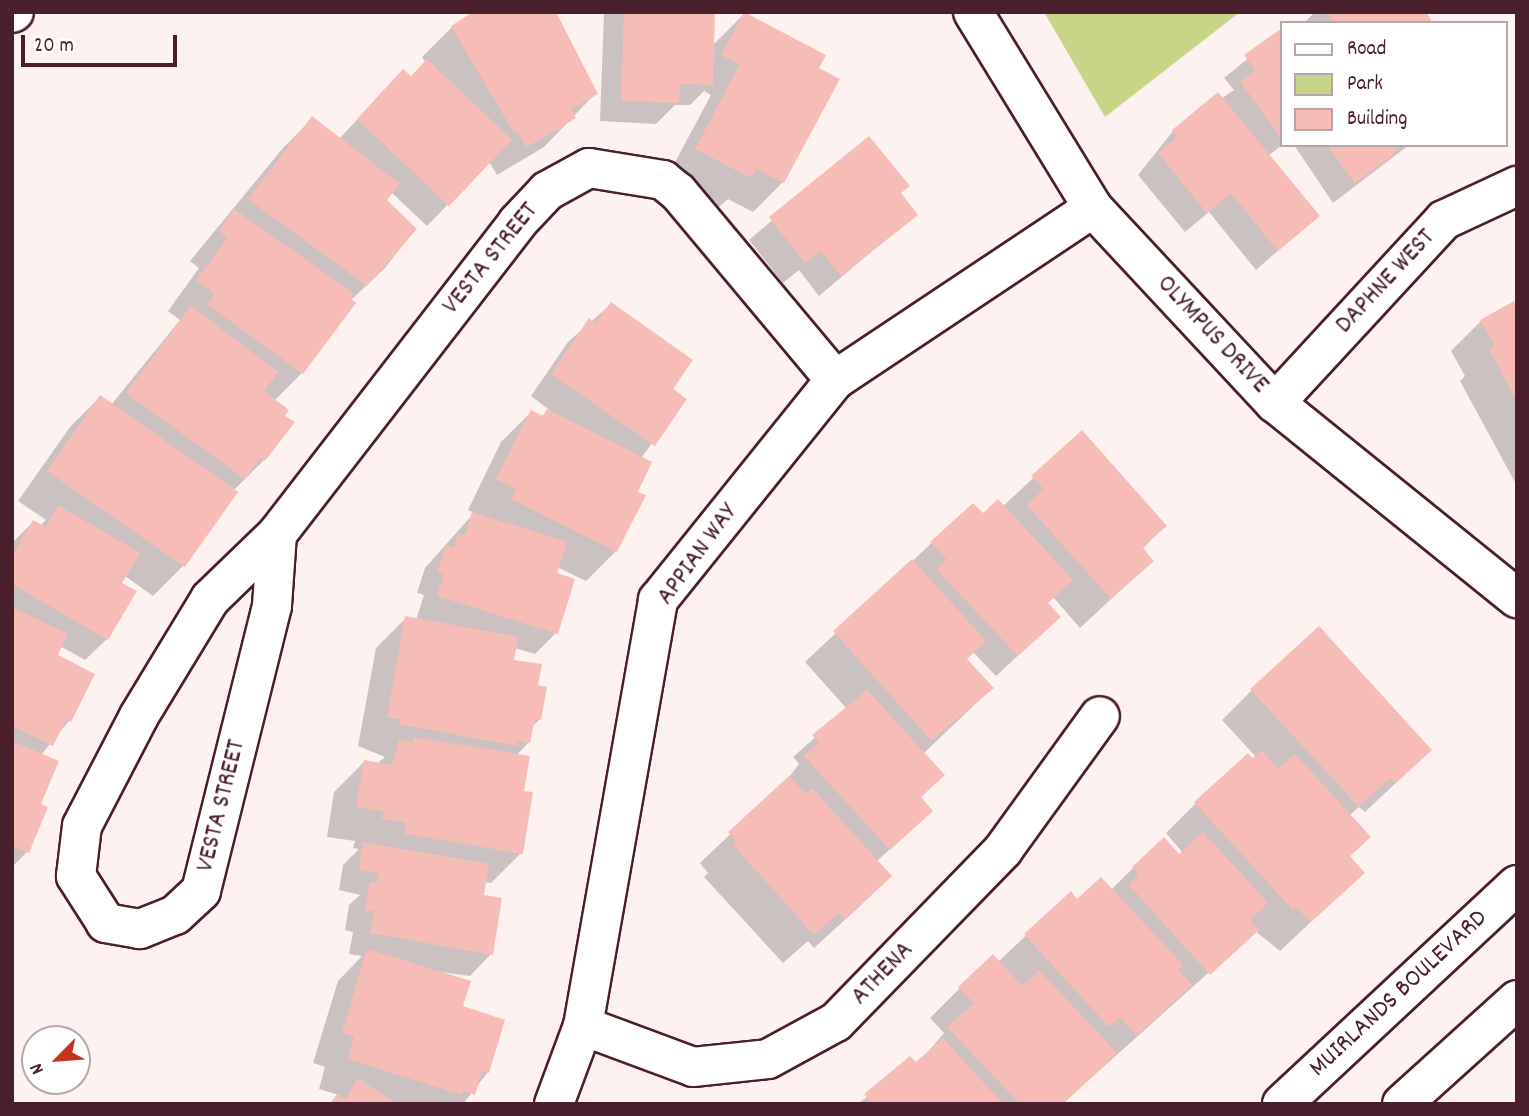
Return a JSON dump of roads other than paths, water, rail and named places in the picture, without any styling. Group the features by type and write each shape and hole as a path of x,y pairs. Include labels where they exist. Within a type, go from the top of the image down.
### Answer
{"street":[{"name":"OLYMPUS DRIVE","path":"972,12 1093,208 1275,403 1517,598"},
{"name":"VESTA STREET","path":"277,534 272,606 201,891 175,915 140,929 106,923 76,876 82,826 139,716 210,599 277,534 517,223 547,191 589,168 642,174 677,192 835,380"},
{"name":"DAPHNE WEST","path":"1275,403 1444,220 1517,186"},
{"name":"APPIAN WAY","path":"554,1104 583,1026 658,600 835,380 1093,208"},
{"name":"ATHENA","path":"583,1026 693,1067 768,1059 836,1022 1003,850 1100,716"},
{"name":"MUIRLANDS BOULEVARD","path":"1282,1104 1517,885"},
{"path":"1402,1104 1517,1000"}]}
